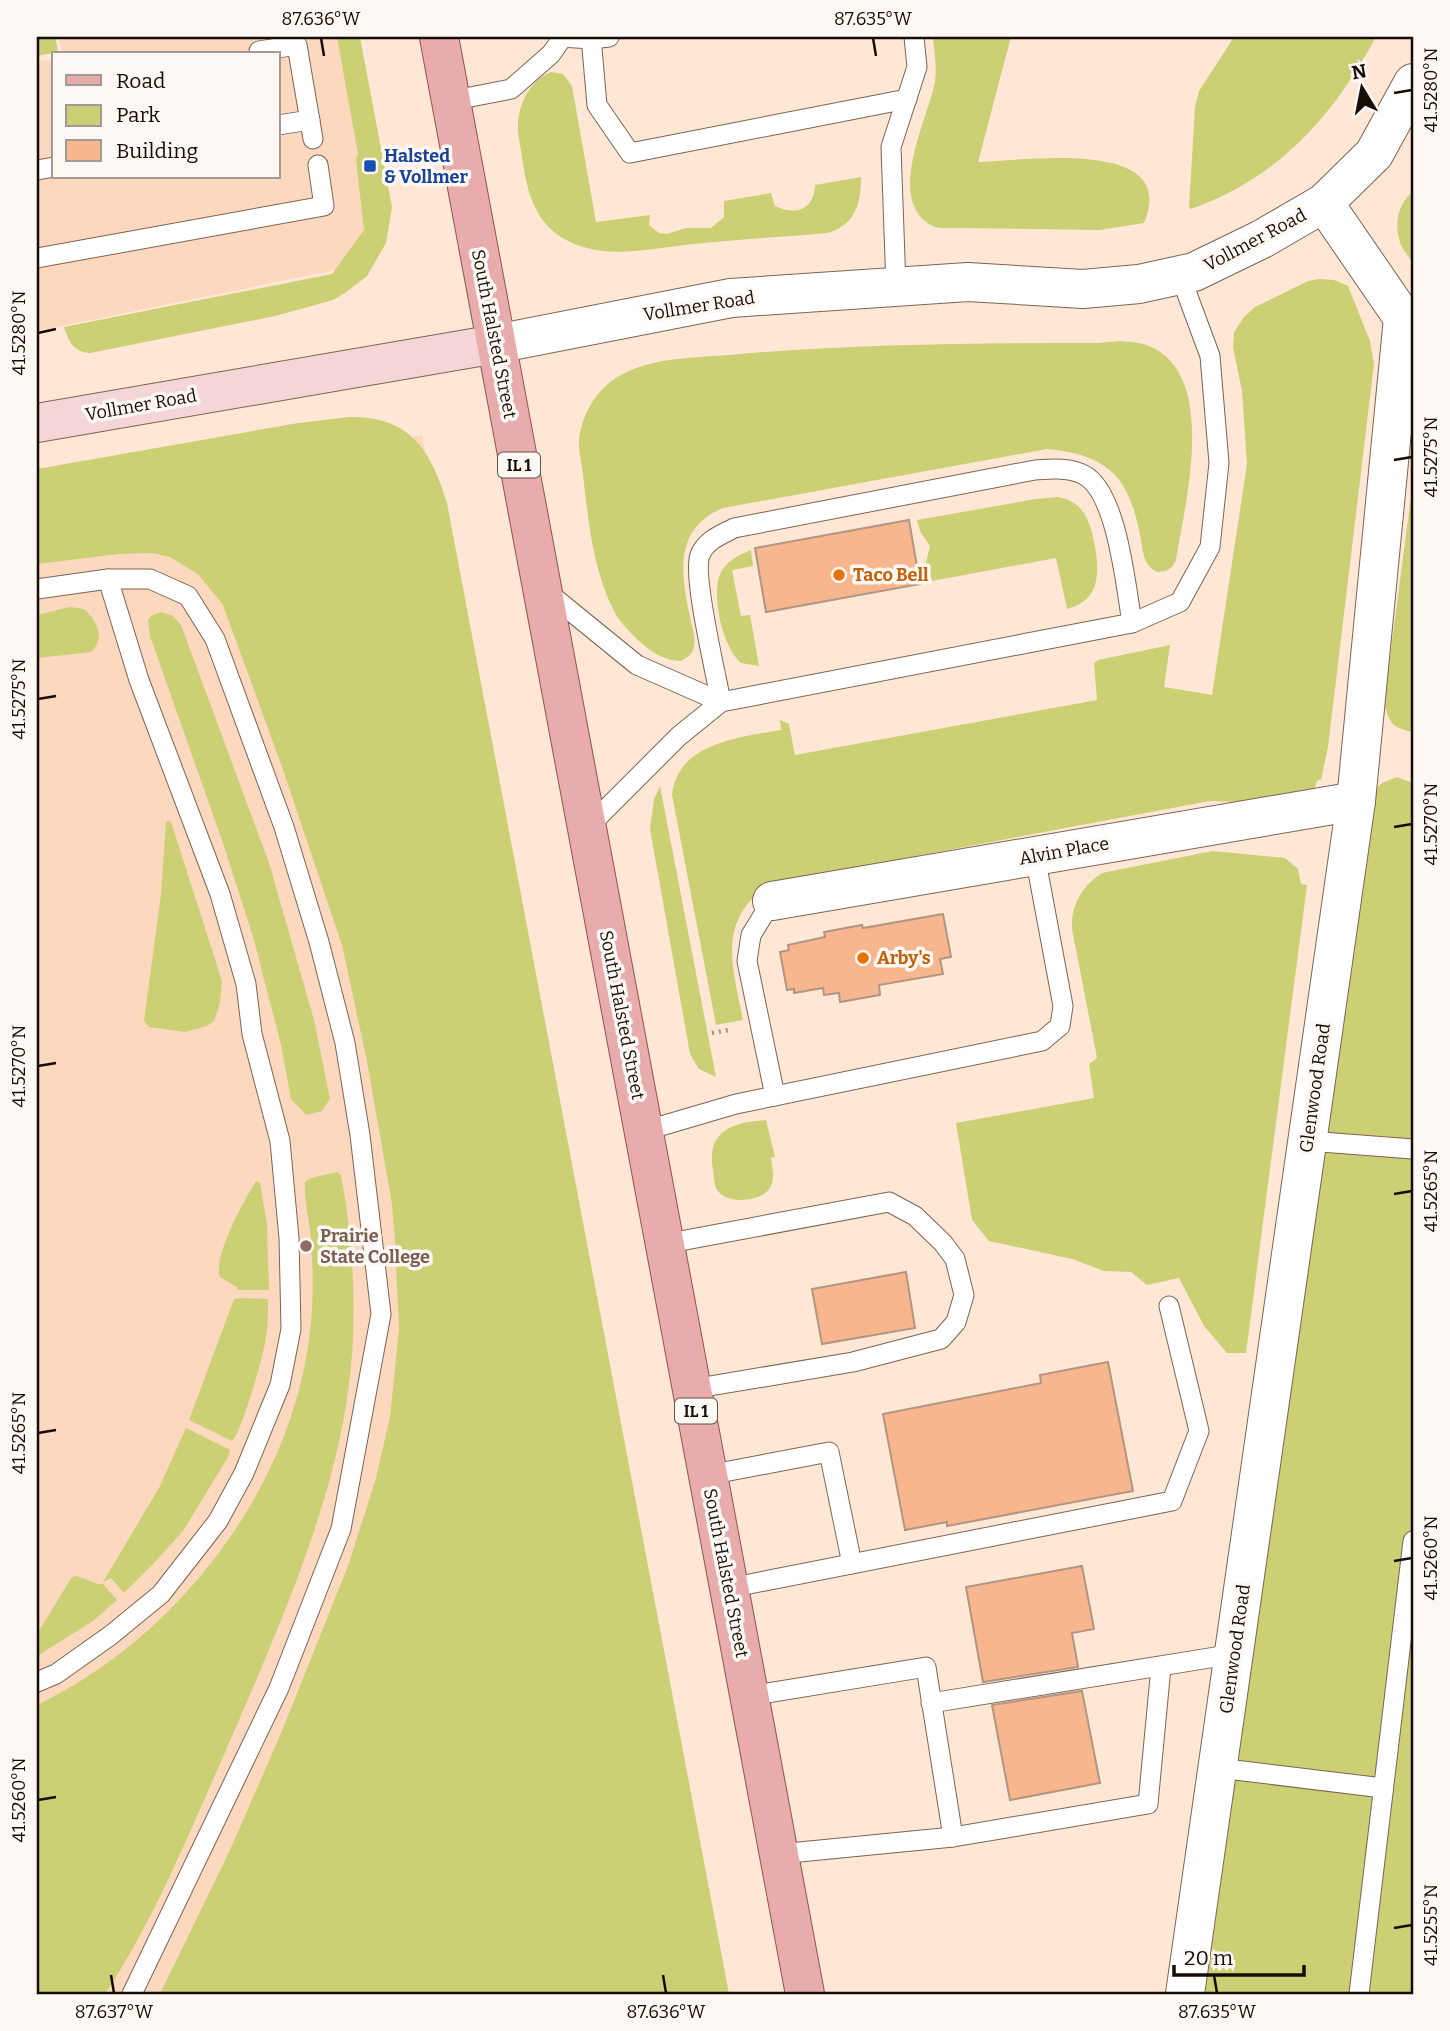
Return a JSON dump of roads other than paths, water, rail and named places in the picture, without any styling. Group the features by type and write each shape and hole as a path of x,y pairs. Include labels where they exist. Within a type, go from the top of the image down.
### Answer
{"main road":[{"name":"South Halsted Street","path":"439,37 805,1994"},
{"name":"Vollmer Road","path":"37,423 496,344"}],"street":[{"name":"Vollmer Road","path":"496,344 731,298 968,282 1083,289 1139,284 1194,272 1262,239 1324,203 1374,154 1413,83"},
{"name":"Glenwood Road","path":"1185,1994 1356,801 1404,318 1324,203"},
{"name":"Alvin Place","path":"772,901 1356,801"}],"lane":[{"path":"450,101 510,89 551,54 561,37 597,38 597,105 630,153 907,99"},
{"path":"896,287 891,147 917,67 914,37"},
{"path":"260,51 297,45 311,129 280,125"},
{"path":"37,258 324,206 318,165"},
{"path":"587,828 679,736 721,702 1132,623 1180,602 1209,547 1219,463 1210,356 1180,275"},
{"path":"721,702 698,577 700,555 712,539 734,528 1021,472 1061,469 1084,475 1100,489 1111,510 1132,623"},
{"path":"37,589 108,579 150,579 188,596 215,639 284,827 319,942 345,1043 360,1135 381,1314 341,1529 279,1688 132,1994"},
{"path":"37,1682 56,1674 111,1635 161,1594 218,1521 244,1473 280,1385 291,1329 289,1238 280,1141 252,1034 246,984 219,894 139,680 108,579"},
{"path":"541,587 637,665 721,702"},
{"path":"643,1132 736,1104 1042,1041 1060,1026 1063,1006 1035,856"},
{"path":"772,901 751,935 747,961 775,1096"},
{"path":"1308,1140 1413,1149"},
{"path":"664,1244 889,1202 915,1216 943,1243 955,1259 964,1295 956,1322 941,1339 853,1362 692,1389"},
{"path":"729,1588 1172,1501 1199,1431 1169,1306"},
{"path":"708,1475 829,1452 852,1564"},
{"path":"1359,1994 1413,1541"},
{"path":"931,1703 1234,1654"},
{"path":"749,1696 926,1667 953,1837"},
{"path":"779,1854 953,1837 1148,1804 1161,1667"},
{"path":"1218,1768 1383,1788"}],"place":[{"name":"Halsted & Vollmer","path":"370,166"},
{"name":"Taco Bell","path":"839,575"},
{"name":"Arby's","path":"863,958"},
{"name":"Prairie State College","path":"306,1246"}]}
